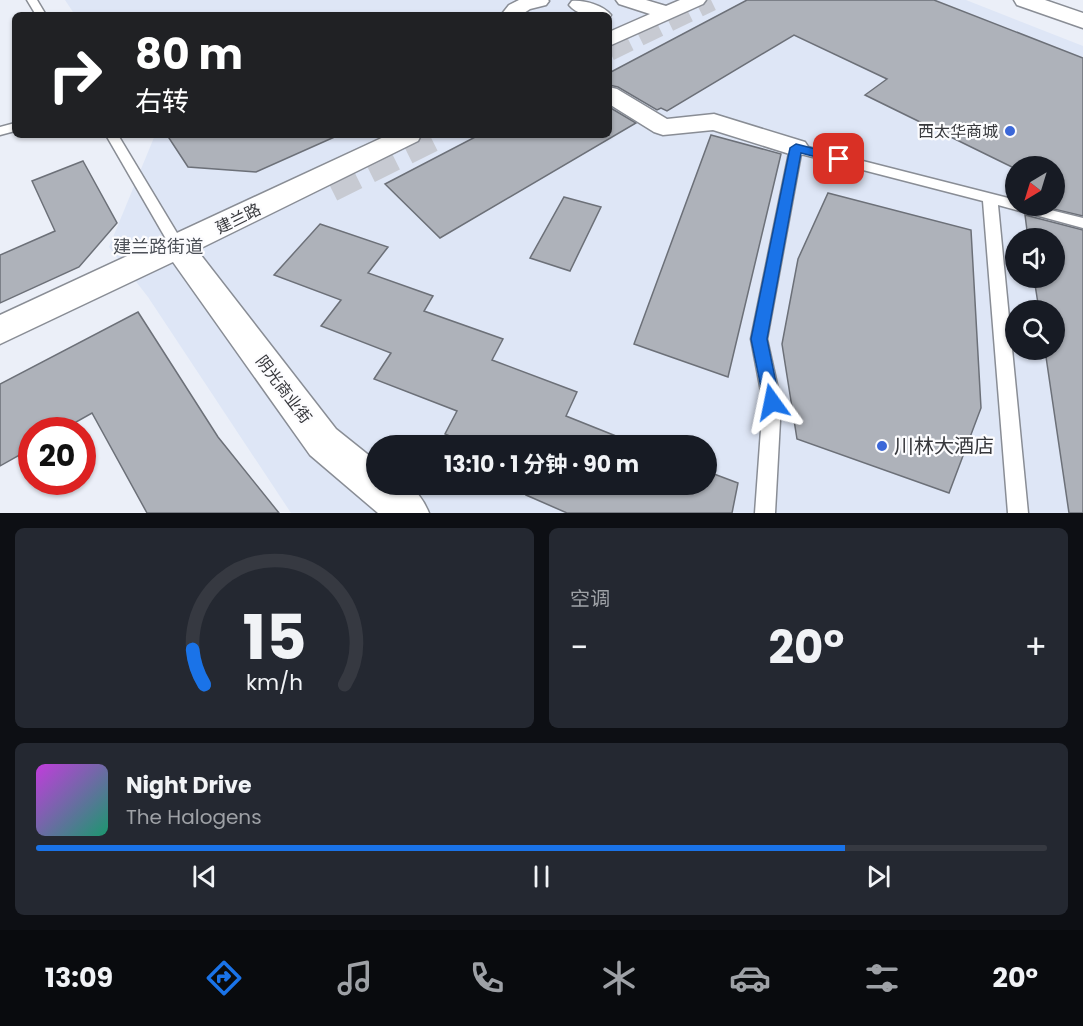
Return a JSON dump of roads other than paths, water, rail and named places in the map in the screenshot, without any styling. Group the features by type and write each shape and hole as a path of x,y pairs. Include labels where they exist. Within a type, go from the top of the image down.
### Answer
{"main road":[{"path":"1025,0 1083,21"}],"street":[{"path":"626,0 667,13"},
{"path":"612,39 696,0"},
{"path":"512,12 526,3 539,1"},
{"path":"579,5 594,12"},
{"path":"612,20 632,29"},
{"path":"612,96 663,127 714,122 796,148"},
{"name":"建兰路","path":"0,330 404,138"},
{"name":"阴光商业街","path":"178,247 323,442 409,513"}],"lane":[{"path":"114,138 178,247"},
{"path":"765,513 772,402 759,339 796,148 1005,202"},
{"path":"990,199 1018,513"},
{"path":"1057,216 1083,223"}],"tunnel":[{"path":"612,49 711,0"},
{"path":"331,188 432,138"}],"place":[{"name":"西太华商城","path":"1010,131"},
{"name":"川林大酒店","path":"882,446"}],"district":[{"name":"建兰路街道","path":"158,247"}]}
